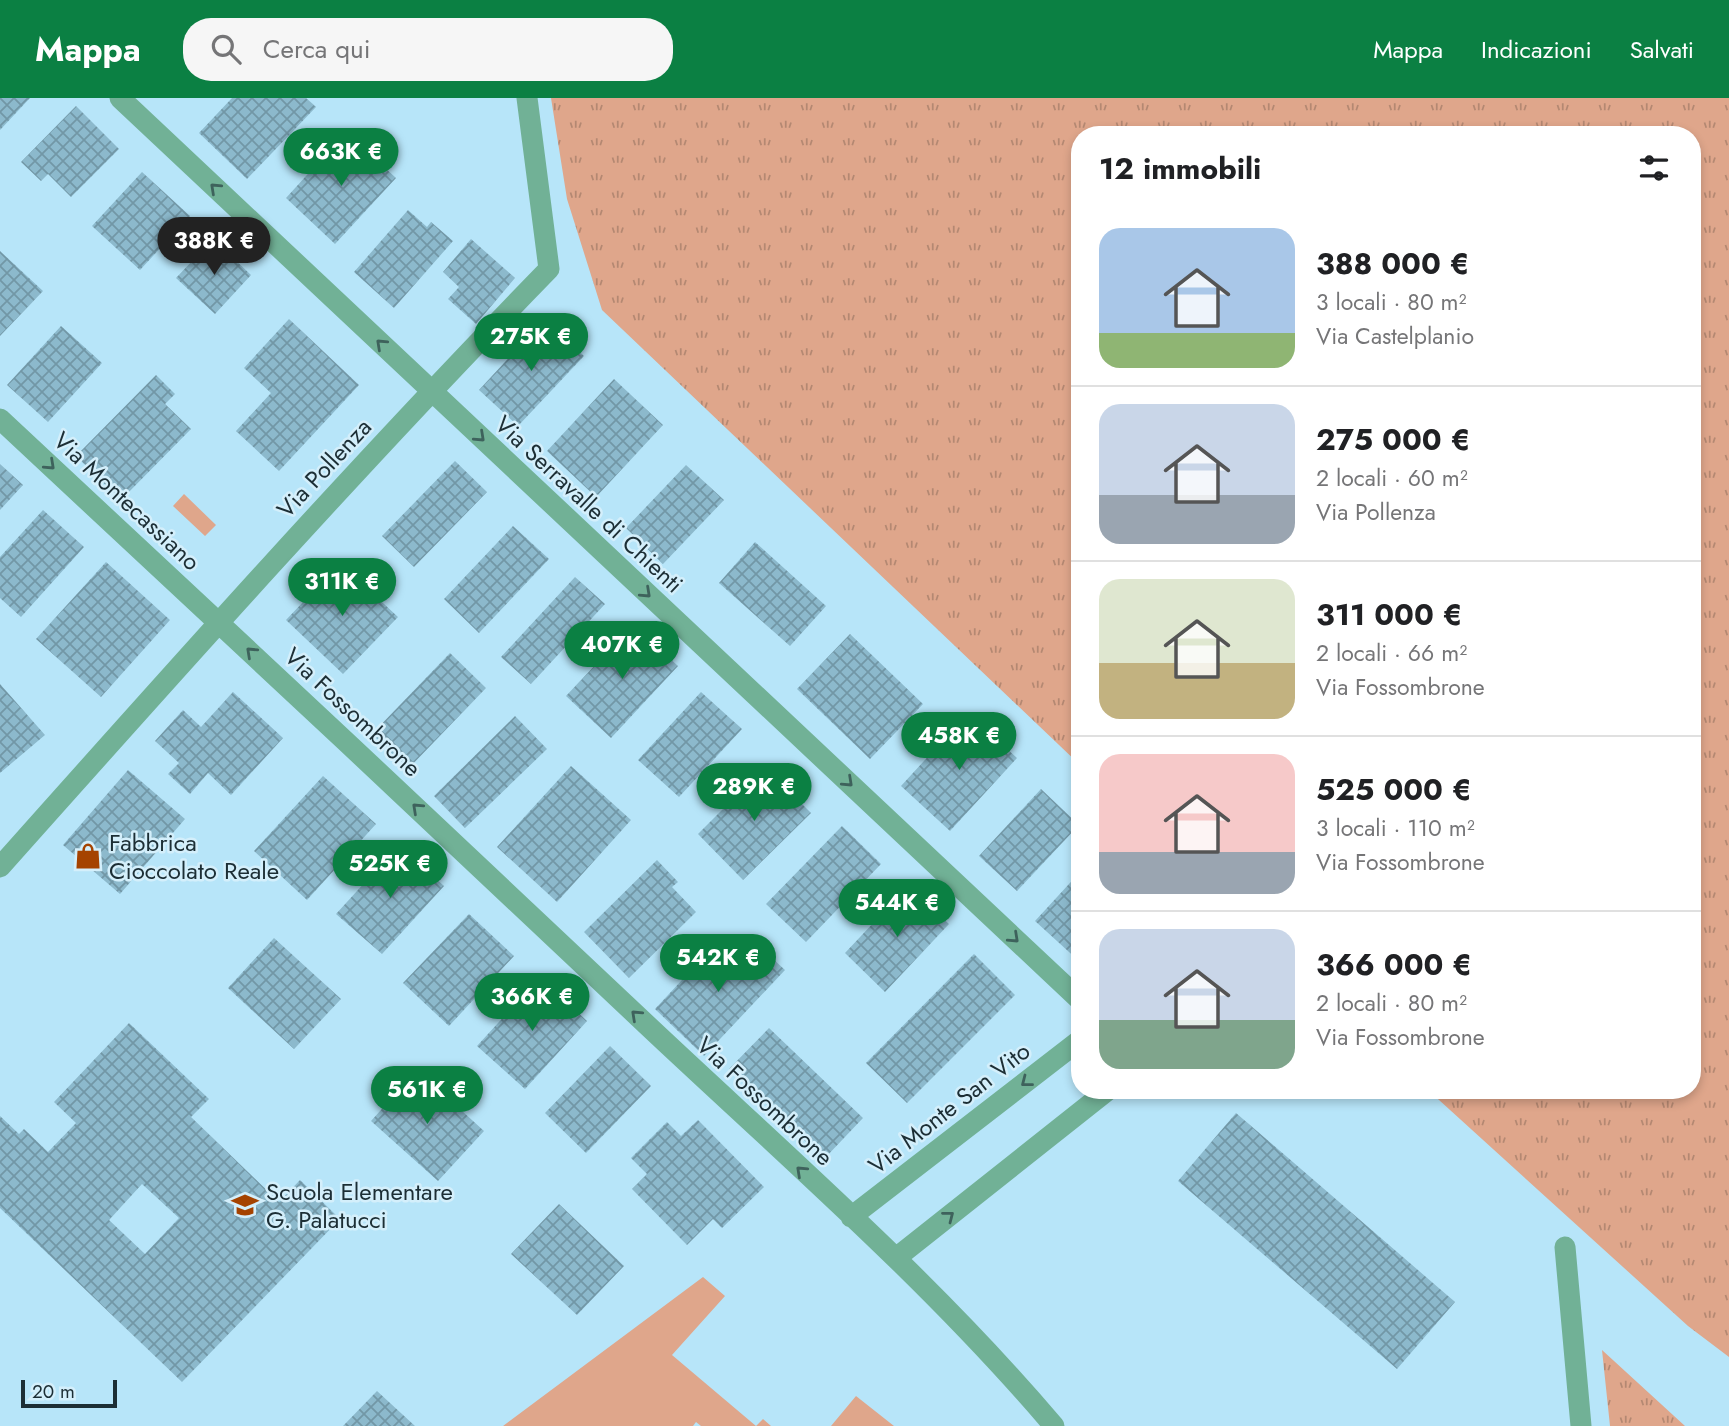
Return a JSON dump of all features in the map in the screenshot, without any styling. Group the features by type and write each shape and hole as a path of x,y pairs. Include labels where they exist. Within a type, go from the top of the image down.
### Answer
{"street":[{"name":"Via Serravalle di Chienti","path":"120,98 1071,992"},
{"name":"Via Pollenza","path":"0,867 218,621 431,390 549,268 527,98"},
{"name":"Via Montecassiano","path":"0,419 218,621"},
{"name":"Via Fossombrone","path":"218,621 896,1258 1054,1426"},
{"name":"Via Monte San Vito","path":"851,1217 1071,1047"},
{"path":"896,1258 1097,1099"},
{"path":"1565,1247 1580,1426"}],"green space":[{"path":"551,98 1729,98 1729,1357 1688,1326 1438,1099 1701,1099 1701,126 1071,126 1071,756 602,310 567,199"},
{"path":"184,494 216,525 205,536 173,506"},
{"path":"703,1277 725,1296 672,1355 756,1426 701,1426 696,1422 693,1426 503,1426"},
{"path":"1602,1350 1685,1426 1610,1426"},
{"path":"856,1396 894,1426 831,1426"},
{"path":"763,1419 771,1426 756,1426"}],"building":[{"path":"0,98 30,98 0,130"},
{"path":"232,98 306,98 316,107 247,179 199,133"},
{"path":"76,106 119,149 71,197 48,174 41,181 21,162"},
{"path":"346,132 396,178 335,244 286,198"},
{"path":"142,172 190,216 140,270 92,226"},
{"path":"408,210 427,227 431,222 453,241 394,308 354,272"},
{"path":"213,239 251,275 215,314 176,278"},
{"path":"471,239 515,278 476,324 448,299 459,287 443,272"},
{"path":"0,251 43,291 0,336"},
{"path":"289,319 359,385 279,471 236,431 271,393 244,368"},
{"path":"544,320 584,356 518,426 479,390"},
{"path":"61,326 102,363 48,422 7,385"},
{"path":"156,375 175,394 165,404 191,429 121,500 76,456"},
{"path":"614,379 663,425 596,497 547,451"},
{"path":"455,461 487,492 414,567 382,536"},
{"path":"0,464 23,485 0,510"},
{"path":"686,465 724,500 663,564 626,528"},
{"path":"43,510 84,547 21,617 0,598 0,557"},
{"path":"513,526 549,559 479,633 444,599"},
{"path":"755,542 826,606 790,646 719,583"},
{"path":"106,562 170,620 101,697 36,639"},
{"path":"340,563 398,617 343,674 286,620"},
{"path":"575,577 605,604 531,684 501,657"},
{"path":"633,625 678,666 611,738 566,696"},
{"path":"850,634 923,704 870,759 797,689"},
{"path":"450,653 486,688 408,769 372,734"},
{"path":"0,684 45,735 0,773"},
{"path":"233,692 283,738 231,795 208,773 190,794 168,774 179,763 155,741 183,710 201,727"},
{"path":"701,692 742,729 679,797 638,760"},
{"path":"968,713 1017,758 950,831 901,786"},
{"path":"515,716 547,749 465,828 434,796"},
{"path":"571,766 631,820 557,902 497,847"},
{"path":"765,767 811,813 743,880 698,834"},
{"path":"128,770 185,819 120,894 63,845"},
{"path":"323,776 376,824 307,900 254,851"},
{"path":"1041,789 1071,817 1071,834 1017,891 979,856"},
{"path":"842,826 881,864 806,942 766,904"},
{"path":"399,845 444,886 382,954 336,914"},
{"path":"657,860 678,882 672,887 696,912 629,978 584,932"},
{"path":"1071,882 1071,954 1035,921"},
{"path":"908,886 949,924 885,992 845,953"},
{"path":"469,914 514,956 449,1026 403,983"},
{"path":"722,937 746,959 759,946 785,970 704,1056 655,1009"},
{"path":"274,938 341,999 294,1049 228,988"},
{"path":"974,954 1015,995 907,1103 866,1063"},
{"path":"540,977 587,1021 525,1089 477,1046"},
{"name":"Scuola Elementare G. Palatucci","path":"129,1023 209,1099 191,1117 279,1202 300,1180 340,1219 182,1382 0,1208 0,1116 19,1134 24,1129 48,1152 76,1123 54,1102","holes":["142,1184 179,1218 145,1254 109,1220"]},
{"path":"769,1028 863,1118 824,1159 729,1069"},
{"path":"610,1046 651,1086 586,1153 545,1113"},
{"path":"417,1070 484,1131 438,1181 371,1121"},
{"path":"1236,1113 1455,1302 1397,1369 1178,1181"},
{"path":"698,1120 764,1187 722,1228 713,1219 687,1245 632,1189 647,1174 631,1158 667,1122 681,1136"},
{"path":"559,1204 624,1266 577,1315 511,1254"},
{"path":"377,1391 415,1426 343,1426"}],"place":[{"name":"Fabbrica Cioccolato Reale","path":"88,856"},
{"name":"Scuola Elementare G. Palatucci","path":"245,1205"}]}
